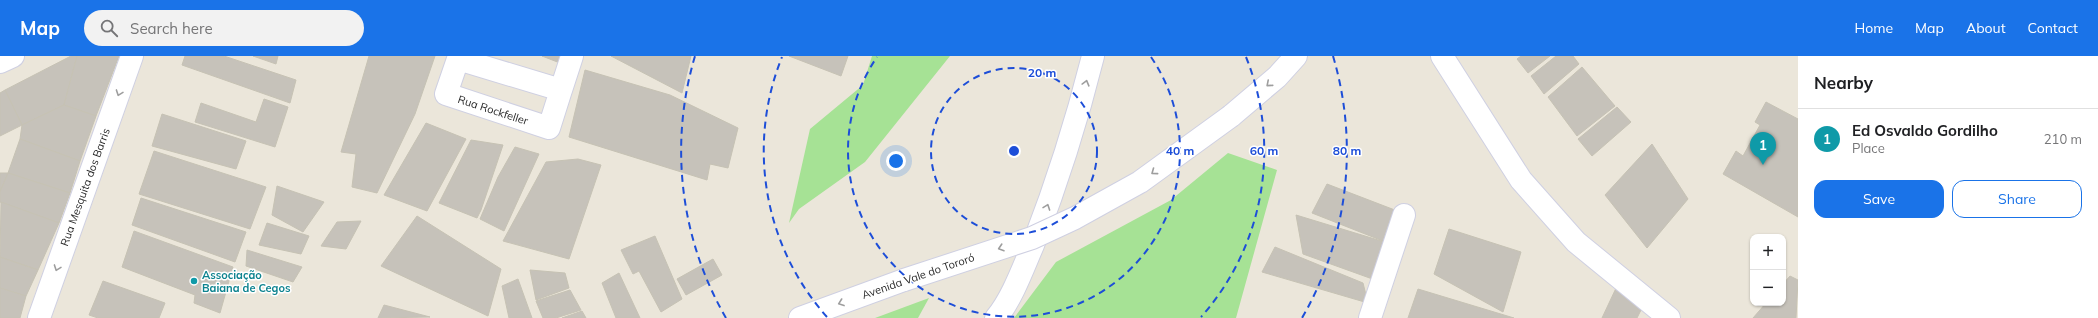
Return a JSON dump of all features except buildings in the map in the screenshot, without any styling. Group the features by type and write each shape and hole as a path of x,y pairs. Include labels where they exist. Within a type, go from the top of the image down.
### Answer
{"street":[{"path":"0,62 13,56"},
{"name":"Rua Mesquita dos Barris","path":"39,318 132,56"},
{"name":"Rua Rockfeller","path":"561,90 458,59 446,94 549,128 572,56"},
{"path":"996,318 1020,275 1062,168 1093,56"},
{"name":"Avenida Vale do Tororó","path":"800,318 904,280 1032,238 1074,218 1140,182 1232,116 1277,77 1296,56"},
{"path":"1442,56 1522,180 1576,242 1669,318"},
{"path":"1370,318 1404,215"}],"green space":[{"path":"872,56 950,56 865,162 799,209 789,223 810,129 863,85"},
{"path":"1228,153 1277,170 1236,318 1014,318 1056,262 1171,200"},
{"path":"929,298 918,318 875,318"}],"place":[{"name":"Ed Osvaldo Gordilho","path":"1763,165"},
{"name":"Associação Baiana de Cegos","path":"194,281"}]}
